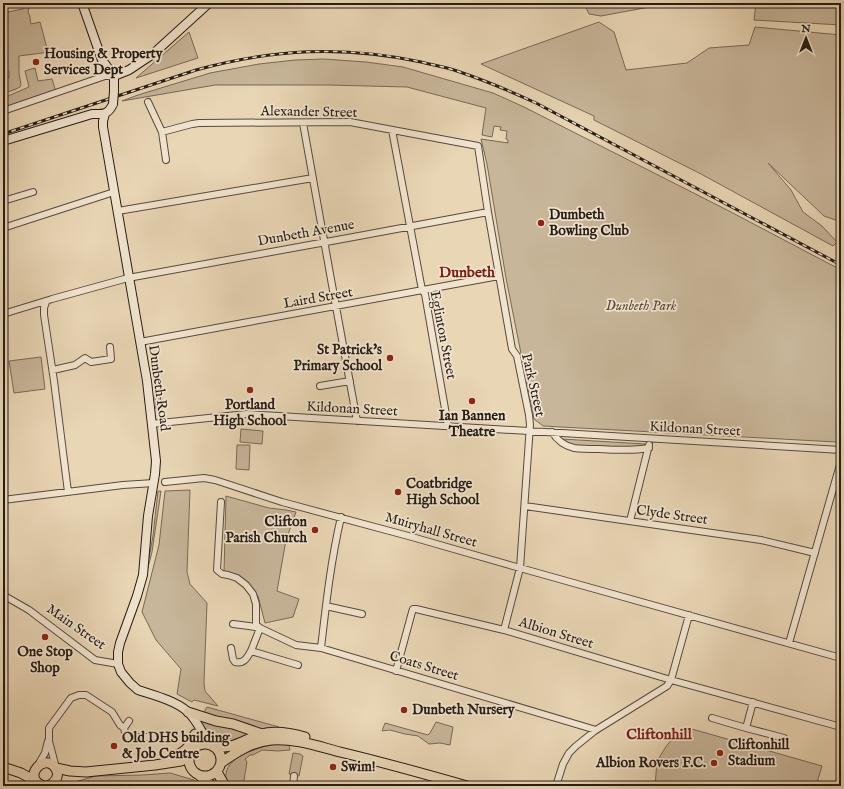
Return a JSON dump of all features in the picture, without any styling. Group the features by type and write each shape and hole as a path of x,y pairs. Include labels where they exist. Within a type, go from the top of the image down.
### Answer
{"main road":[{"path":"3,140 92,114 105,114 110,110 113,104 114,76 102,60 82,3"},
{"path":"114,76 129,70 153,54 209,3"},
{"name":"Dunbeth Road","path":"105,114 103,128 147,381 156,461 148,516 142,579 118,648 118,664"},
{"path":"118,664 121,672 132,686 138,690 176,704 189,714 212,746 220,754 221,763 217,772 210,776 197,774 188,769 158,765"},
{"path":"189,714 194,725 196,742 191,753 189,762 190,767 212,786"},
{"path":"189,714 233,724 262,734"},
{"path":"4,767 23,768 38,766 42,763 50,763 56,768 86,772 158,765 181,761 201,745 233,745 262,734 281,732 357,752 379,761"},
{"path":"158,765 186,750 195,734"},
{"path":"221,763 236,752 260,742 271,740 296,740 379,761 467,786"},
{"path":"38,766 34,772 34,776 45,785"},
{"path":"4,767 21,773 45,785 86,772"},
{"path":"45,785 57,779 58,775 56,768"},
{"path":"217,772 225,786"}],"street":[{"path":"3,111 105,76 114,76"},
{"path":"148,102 162,132 166,160"},
{"path":"303,122 325,242 335,307 357,421"},
{"name":"Alexander Street","path":"162,132 199,123 350,122 478,146"},
{"name":"Eglinton Street","path":"392,130 422,290 425,294 448,426"},
{"name":"Park Street","path":"478,146 512,349 517,356 529,415 525,506 520,568 504,630"},
{"path":"118,212 313,178"},
{"path":"3,201 33,192"},
{"path":"3,228 114,192"},
{"name":"Dunbeth Avenue","path":"3,314 128,278 488,212"},
{"name":"Laird Street","path":"140,342 499,276"},
{"path":"46,302 44,315 53,370 68,492"},
{"path":"53,370 75,365 85,358 91,362 111,359 110,346"},
{"path":"320,386 350,381"},
{"name":"Kildonan Street","path":"151,424 248,414 839,449"},
{"name":"Kildonan Street","path":"552,432 554,437 559,441 573,448 611,450 649,448"},
{"path":"630,521 649,448 650,438"},
{"path":"789,644 841,461"},
{"name":"Muiryhall Street","path":"165,482 198,478 215,480 282,502 341,517 841,658"},
{"path":"3,500 123,485 154,483"},
{"path":"221,502 217,570 222,574 228,574 237,578 246,585 253,594 256,604 256,625 260,628 251,651 242,662 235,662 233,659 232,648"},
{"name":"Clyde Street","path":"525,506 761,540 815,553"},
{"path":"321,648 334,545 341,517"},
{"name":"Main Street","path":"3,595 29,610 95,660 118,664"},
{"path":"326,606 362,614"},
{"name":"Albion Street","path":"396,670 413,609 427,610 504,630 671,680 841,727"},
{"path":"556,786 563,764 569,753 576,746 596,730 667,686 671,680 689,615"},
{"name":"Coats Street","path":"234,624 260,628 296,645 321,648 596,730"},
{"path":"251,651 298,665"},
{"path":"38,766 45,753 48,741 48,732 51,725 71,698 79,695 86,695 112,712 120,725 124,728 126,737 153,737"},
{"path":"746,728 753,702"},
{"path":"712,718 784,738"},
{"path":"124,728 129,721"},
{"path":"48,741 56,768"},
{"path":"293,786 294,776"}],"green space":[{"path":"22,3 25,3 29,7 28,12 31,24 40,22 48,52 19,56 21,85 16,89 5,93 8,96 29,87 25,71 35,68 38,81 52,79 56,92 3,111 3,86 6,86 7,78 9,78 9,71 3,70 3,49 8,48 3,29 3,13 23,9"},
{"path":"584,3 659,3 655,6 601,16 589,14"},
{"path":"756,3 841,3 841,25 754,20"},
{"path":"599,22 614,32 626,70 687,63 709,48 749,45 755,27 841,35 841,222 824,216 768,163 791,190 803,212 822,226 837,242 833,246 701,174 594,120 594,116 481,64"},
{"path":"189,32 198,58 136,78"},
{"name":"Dunbeth Park","path":"324,59 366,62 403,67 493,93 524,107 729,211 841,270 841,441 839,440 836,442 543,426 534,419 506,278 487,164 481,139 508,143 508,140 506,139 507,131 500,130 501,127 494,126 492,137 482,135 486,108 407,87 328,85 215,85 122,101 210,73 259,64 295,60"},
{"path":"41,357 45,389 14,393 9,361"},
{"path":"154,386 159,386 162,410 156,409"},
{"path":"241,429 263,431 262,444 240,442"},
{"path":"562,439 645,445 642,447 628,448 574,446 568,444"},
{"path":"237,445 250,445 249,470 236,469"},
{"path":"190,490 187,572 190,584 207,603 204,683 205,691 218,706 194,700 192,702 177,694 181,669 156,640 142,612 159,545 165,491"},
{"path":"158,491 161,491 152,552 145,579 153,536"},
{"path":"226,496 269,508 296,512 286,540 277,591 299,599 293,617 265,623 258,596 224,573"},
{"path":"207,707 279,727 280,730 263,731 205,714"},
{"path":"198,718 252,733 235,741 222,742 212,737 208,733"},
{"path":"436,722 453,727 450,745 440,743 429,744 418,736 390,730 382,731 385,723 428,735"},
{"name":"Cliftonhill Stadium","path":"692,729 822,766 816,786 655,786 657,761 667,745 677,734"},
{"path":"277,744 289,745 290,750 262,750 250,755 245,759 247,762 243,786 230,786 226,776 228,768 232,762 246,753"},
{"path":"293,753 303,756 299,776 289,774"},
{"path":"170,773 194,780 201,786 60,786 96,776"}],"railway":[{"path":"3,134 196,70 225,63 280,54 308,52 364,53 392,57 421,62 457,71 536,103 841,265"}],"place":[{"name":"Housing & Property Services Dept","path":"36,62"},
{"name":"Dumbeth Bowling Club","path":"541,223"},
{"name":"St Patrick's Primary School","path":"390,358"},
{"name":"Portland High School","path":"250,390"},
{"name":"Ian Bannen Theatre","path":"472,401"},
{"name":"Coatbridge High School","path":"398,492"},
{"name":"Clifton Parish Church","path":"315,530"},
{"name":"One Stop Shop","path":"45,637"},
{"name":"Dunbeth Nursery","path":"404,710"},
{"name":"Old DHS building & Job Centre","path":"114,746"},
{"name":"Cliftonhill Stadium","path":"720,753"},
{"name":"Albion Rovers F.C.","path":"714,763"},
{"name":"Swim!","path":"333,767"}],"district":[{"name":"Dunbeth","path":"467,272"},
{"name":"Cliftonhill","path":"659,734"}]}
